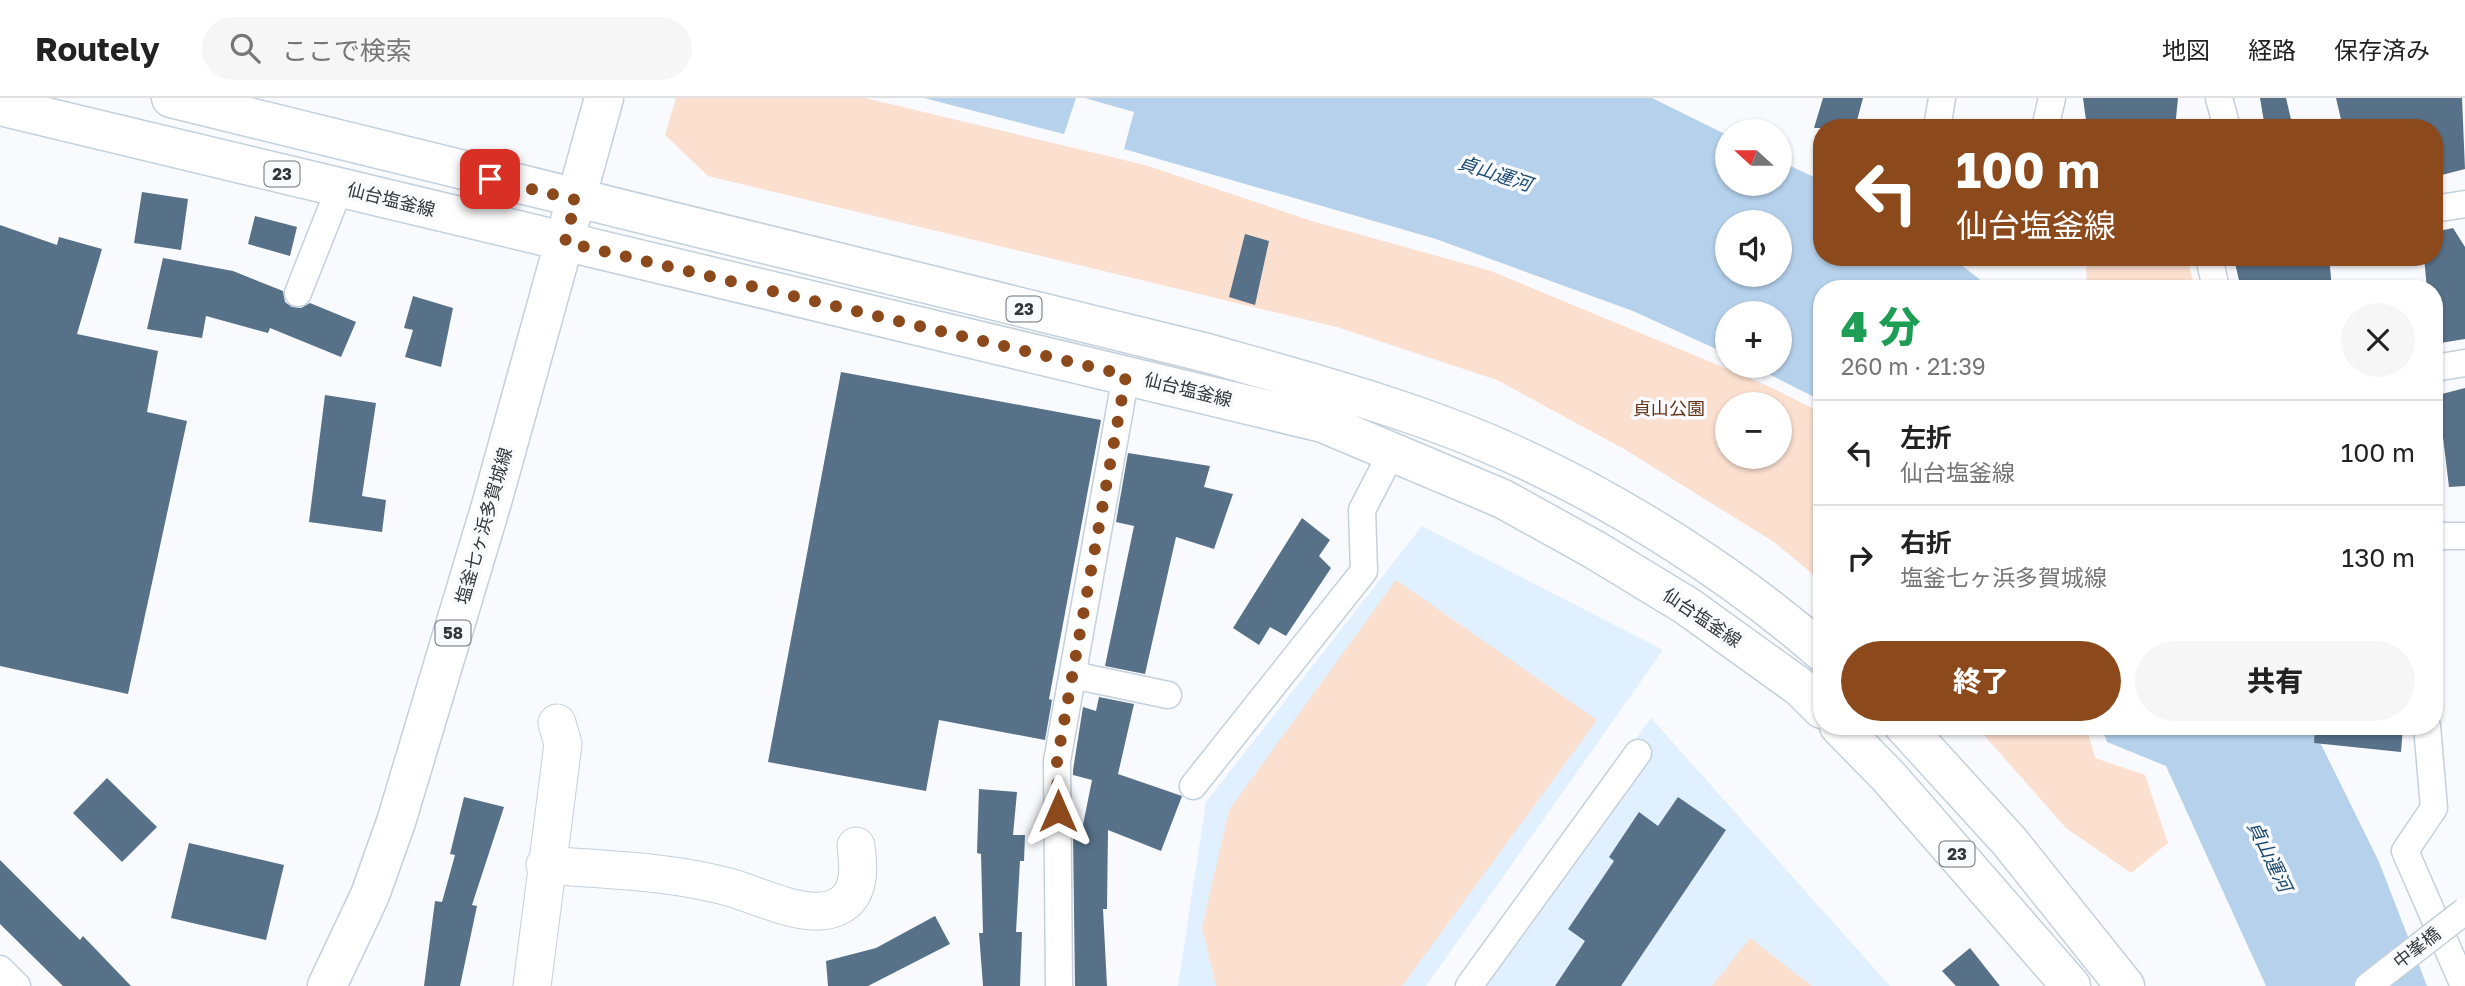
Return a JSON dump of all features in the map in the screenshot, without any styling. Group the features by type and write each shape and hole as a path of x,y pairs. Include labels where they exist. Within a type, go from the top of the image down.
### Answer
{"main road":[{"name":"23","path":"171,98 576,200 1207,353 1369,400 1518,456 1629,514 1729,581 1813,645"},
{"name":"塩釜七ヶ浜多賀城線","path":"327,986 370,895 396,822 492,502 604,98"},
{"name":"仙台塩釜線","path":"0,106 1323,423 1503,499 1687,606 1801,688 1813,700"},
{"name":"23","path":"1848,735 1888,776 2071,986"},
{"name":"23","path":"1912,735 2009,841 2125,986"}],"street":[{"path":"1938,119 1942,98"},
{"path":"2047,119 2052,98"},
{"path":"2219,98 2225,119"},
{"path":"298,293 340,187"},
{"path":"2443,208 2465,204"},
{"path":"2443,367 2465,363"},
{"path":"1059,986 1057,761 1126,375"},
{"path":"1193,786 1364,571 1362,510 1392,452"},
{"path":"2443,536 2465,536"},
{"path":"1073,675 1168,695"},
{"path":"532,986 545,865 563,744 556,723"},
{"path":"2428,735 2434,808 2405,851 2464,986"},
{"path":"1469,986 1639,752"},
{"path":"545,865 708,882 780,905 815,911 836,907 853,893 859,867 856,846"},
{"name":"中峯橋","path":"2368,986 2465,911"},
{"path":"0,969 17,986"}],"shaded area":[{"path":"1422,526 1663,650 1426,986 1178,986 1206,802"},
{"path":"1651,718 1890,986 1457,986"}],"green space":[{"name":"貞山公園","path":"676,98 865,98 1145,165 1315,222 1491,271 1715,364 1715,378 1749,378 1766,385 1780,392 1715,392 1715,469 1792,469 1792,398 1813,408 1813,574 1774,542 1624,449 1497,380 1337,327 708,176 665,135"},
{"path":"2086,266 2189,266 2193,280 2087,280"},
{"path":"1396,580 1597,720 1402,986 1216,986 1202,928 1229,810"},
{"path":"1984,735 2089,735 2095,758 2145,775 2168,843 2131,873 2066,828"},
{"path":"1750,938 1812,986 1712,986"}],"water":[{"path":"924,98 1076,98 1064,134"},
{"name":"貞山運河","path":"1085,98 1652,98 1715,129 1715,196 1792,196 1792,167 1813,177 1813,266 1963,266 1980,280 1813,280 1813,396 1777,378 1792,378 1792,301 1715,301 1715,349 1633,311 1436,239 1124,149 1134,112"},
{"name":"貞山運河","path":"2104,735 2316,735 2379,862 2427,986 2266,986 2166,766 2107,742"}],"building":[{"path":"1823,98 1863,98 1857,119 1817,119"},
{"path":"2083,98 2178,98 2176,119 2086,119"},
{"path":"2260,98 2286,98 2291,119 2264,119"},
{"path":"2336,98 2462,98 2465,169 2443,175 2443,119 2341,119"},
{"path":"142,192 188,199 181,250 134,243"},
{"path":"255,216 297,227 290,256 248,244"},
{"path":"0,225 57,245 59,237 102,249 77,334 158,351 147,412 187,421 128,694 0,666"},
{"path":"2453,228 2465,247 2465,339 2443,343 2443,280 2426,280 2425,266 2443,266 2443,230"},
{"path":"1245,234 1269,241 1255,305 1229,297"},
{"path":"163,258 233,271 283,291 285,302 292,307 301,308 310,303 356,322 341,357 270,328 268,333 206,316 202,338 147,329"},
{"path":"2236,266 2330,266 2331,280 2239,280"},
{"path":"413,296 453,308 441,367 405,357 413,330 404,328"},
{"path":"841,372 1101,420 1049,699 1052,700 1045,740 939,720 926,791 768,762"},
{"path":"2465,388 2465,486 2449,487 2443,437 2443,394"},
{"path":"325,395 376,403 362,496 386,500 382,532 309,522"},
{"path":"1128,453 1210,466 1204,487 1233,494 1214,549 1176,537 1145,674 1105,666 1134,526 1116,522"},
{"path":"1302,518 1330,540 1319,556 1331,568 1286,636 1270,627 1259,645 1233,628"},
{"path":"1099,697 1134,704 1118,774 1182,796 1161,851 1108,830 1107,909 1103,909 1107,986 1075,986 1073,835 1081,835 1092,780 1073,775 1073,770 1083,707 1096,711"},
{"path":"2314,735 2402,735 2401,752 2314,743"},
{"path":"107,778 157,827 122,862 73,813"},
{"path":"979,789 1017,792 1013,835 1025,835 1024,861 1020,861 1016,932 1022,932 1020,986 983,986 979,933 983,933 981,854 977,853"},
{"path":"464,797 504,807 472,905 477,906 460,986 424,986 435,901 442,902 455,855 450,854"},
{"path":"1678,797 1726,830 1621,986 1555,986 1585,941 1568,929 1614,861 1609,857 1639,812 1658,826"},
{"path":"189,843 284,865 266,940 171,918"},
{"path":"0,860 80,940 83,936 131,986 63,986 0,924"},
{"path":"935,916 950,944 868,986 828,986 826,961 876,948"},
{"path":"1970,948 2000,986 1956,986 1942,971"}],"route":[{"path":"490,179 576,200 565,242 1126,375 1057,761 1058,811"}]}
